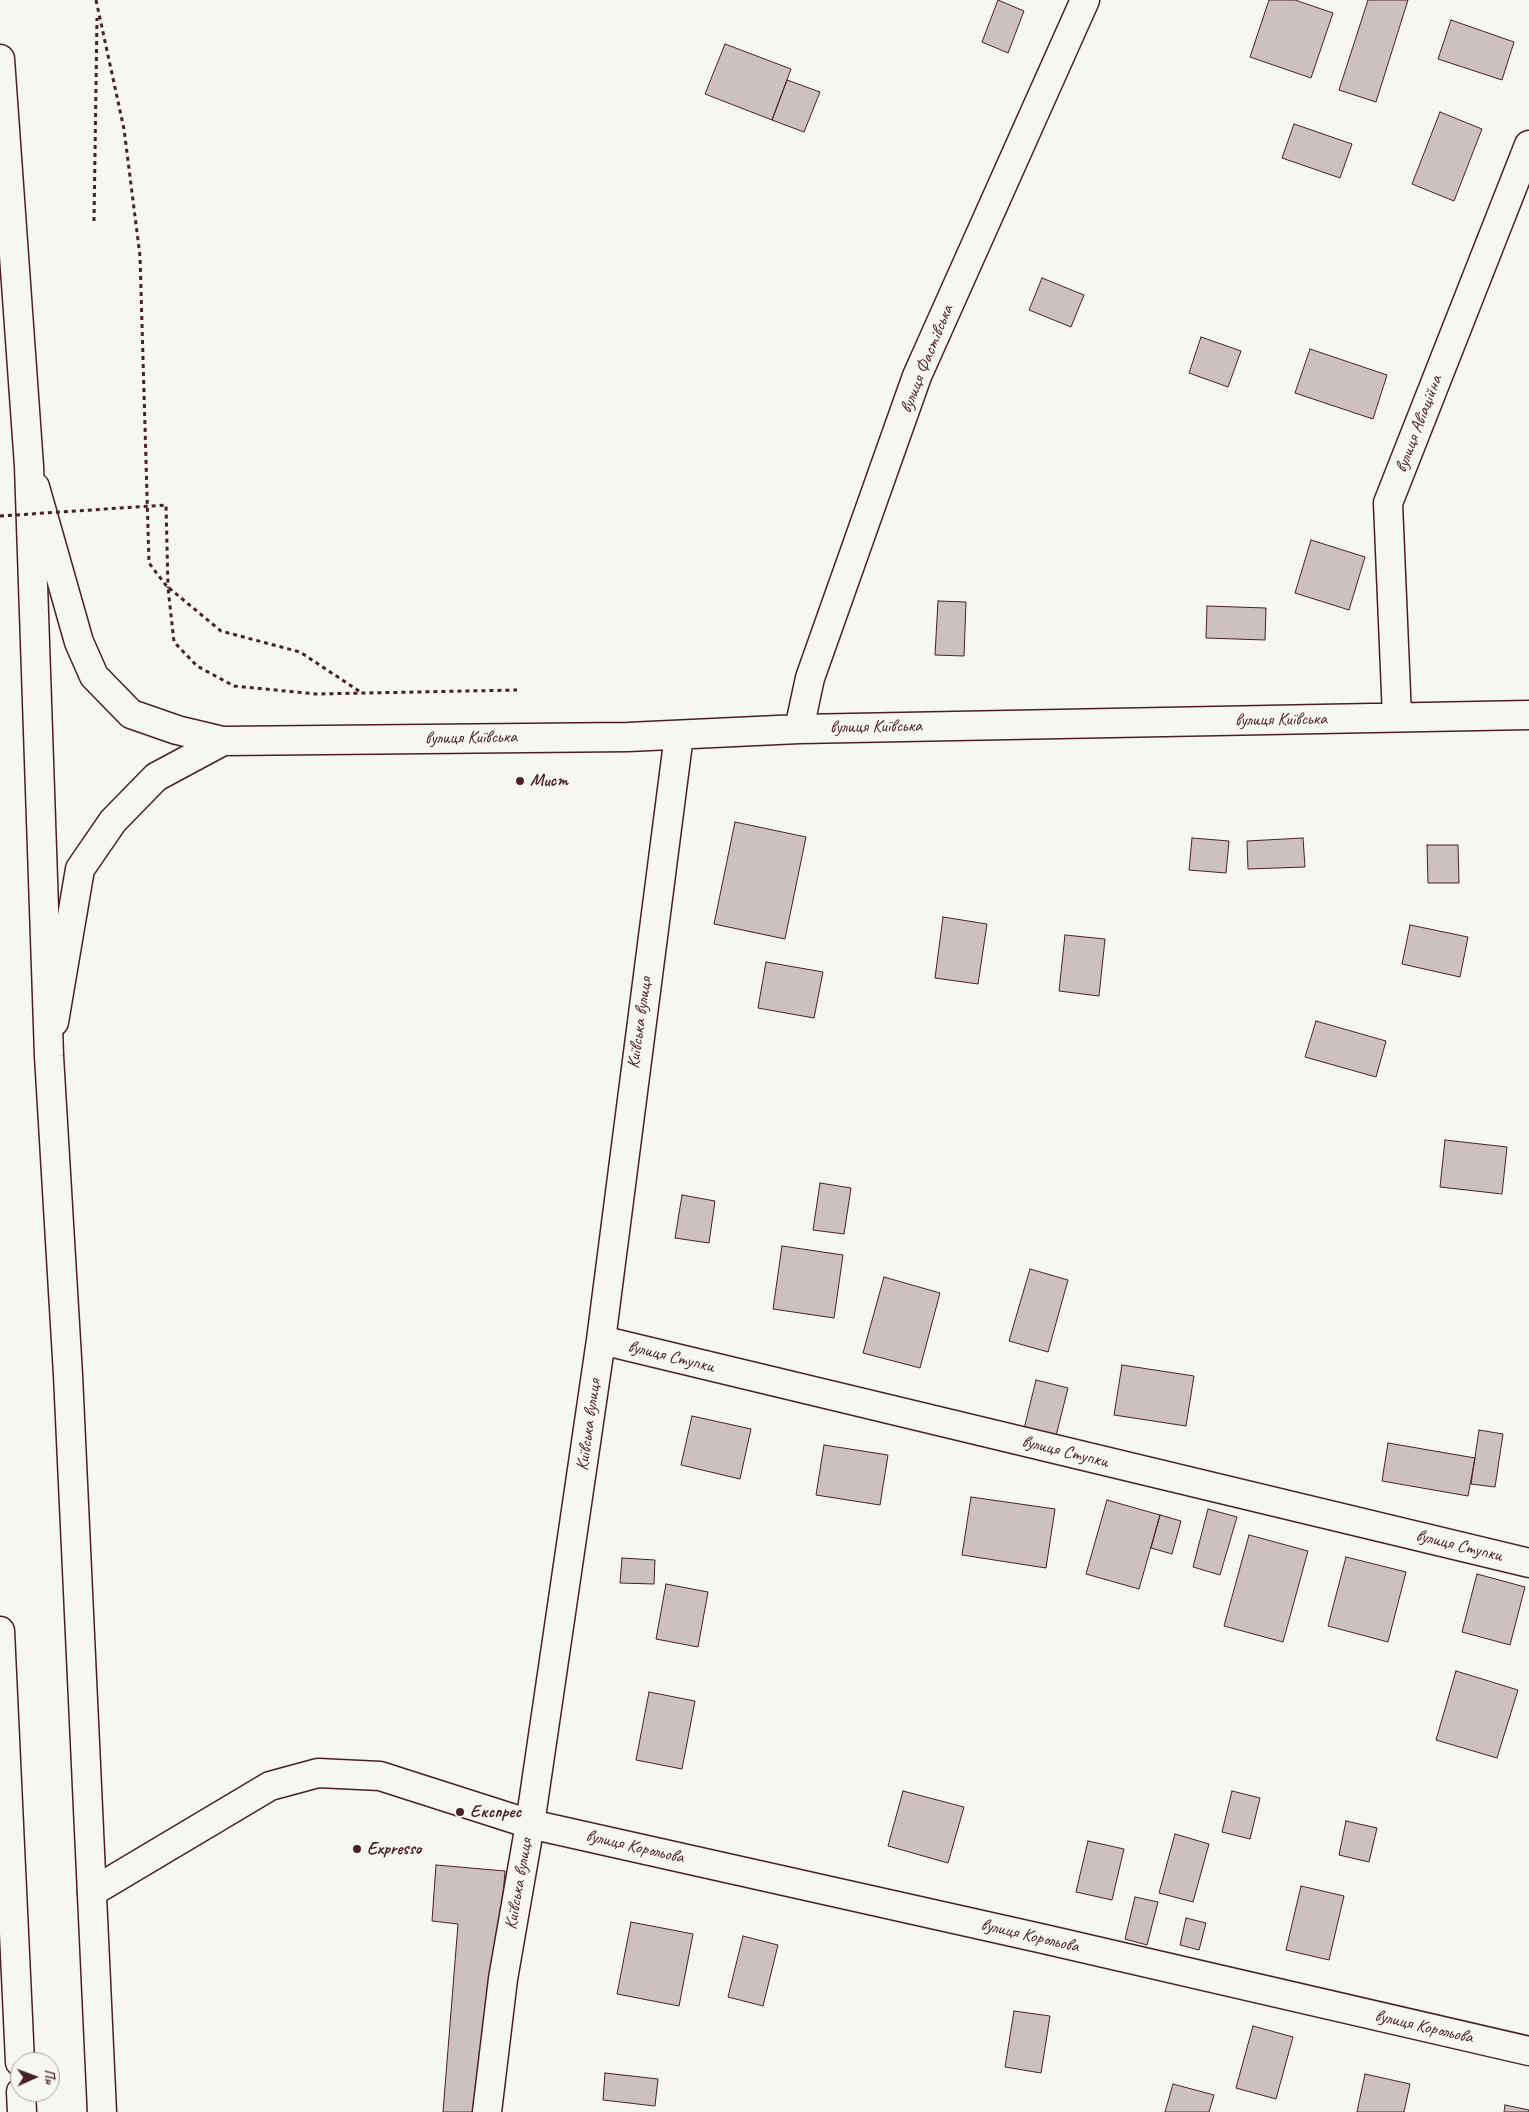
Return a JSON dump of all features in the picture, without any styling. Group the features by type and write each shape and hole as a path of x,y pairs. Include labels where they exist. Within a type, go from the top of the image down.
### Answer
{"main road":[{"name":"вулиця Фастівська","path":"799,729 810,678 917,376 1085,0"},
{"path":"0,59 28,466 48,1056 68,1375 102,2112"},
{"name":"вулиця Авіаційна","path":"1397,717 1388,503 1529,144"},
{"path":"28,466 79,642 94,676 131,714 177,730 223,741"},
{"name":"вулиця Київська","path":"223,741 678,736 799,729 1529,715"},
{"name":"Київська вулиця","path":"487,2112 503,1979 530,1824 601,1340 678,736"},
{"path":"48,1056 80,869 113,821 156,777 223,741"},
{"name":"вулиця Ступки","path":"601,1340 1529,1563"},
{"path":"0,1631 20,2052"},
{"name":"вулиця Корольова","path":"92,1892 270,1786 318,1773 380,1776 530,1824 1044,1939 1529,2052"}],"path":[{"path":"94,221 96,0"},
{"path":"97,12 124,128 140,256 149,563 168,588 221,631 300,652 363,693"},
{"path":"0,516 166,505 168,588 174,642 197,666 234,686 316,694 516,690"}],"building":[{"path":"998,0 1024,11 1008,53 982,42"},
{"path":"1269,0 1295,0 1333,13 1311,78 1250,57"},
{"path":"1368,0 1408,0 1376,102 1339,90"},
{"path":"1451,20 1514,42 1502,80 1438,59"},
{"path":"725,44 791,69 772,120 705,94"},
{"path":"787,80 820,92 804,132 772,120"},
{"path":"1440,112 1482,129 1454,201 1412,184"},
{"path":"1294,124 1352,144 1340,178 1282,158"},
{"path":"1042,278 1084,295 1071,327 1029,310"},
{"path":"1201,337 1241,351 1228,387 1189,373"},
{"path":"1310,349 1387,375 1373,419 1295,393"},
{"path":"1311,540 1365,557 1349,610 1295,593"},
{"path":"938,601 966,602 964,656 935,655"},
{"path":"1207,606 1266,608 1265,640 1206,638"},
{"path":"735,822 806,837 785,939 714,924"},
{"path":"1192,838 1229,841 1226,873 1189,870"},
{"path":"1303,838 1305,867 1248,869 1247,841"},
{"path":"1427,845 1458,845 1459,883 1428,883"},
{"path":"943,917 987,924 978,984 935,978"},
{"path":"1410,925 1468,937 1460,977 1402,964"},
{"path":"1065,935 1105,939 1099,996 1059,991"},
{"path":"766,962 823,972 814,1018 758,1008"},
{"path":"1316,1021 1386,1041 1376,1077 1305,1057"},
{"path":"1445,1140 1507,1147 1502,1194 1440,1187"},
{"path":"820,1183 851,1188 844,1234 813,1230"},
{"path":"682,1195 715,1201 709,1243 675,1238"},
{"path":"782,1246 843,1255 834,1318 773,1309"},
{"path":"1030,1269 1068,1280 1048,1352 1009,1341"},
{"path":"884,1277 940,1293 920,1368 863,1353"},
{"path":"1122,1365 1194,1376 1186,1426 1114,1415"},
{"path":"1036,1380 1068,1388 1055,1440 1023,1433"},
{"path":"692,1416 751,1429 740,1479 681,1465"},
{"path":"1479,1430 1503,1434 1495,1487 1471,1484"},
{"path":"1388,1443 1475,1458 1468,1496 1382,1481"},
{"path":"824,1445 888,1455 880,1505 816,1495"},
{"path":"971,1497 1055,1509 1046,1568 962,1555"},
{"path":"1107,1500 1160,1515 1139,1589 1086,1574"},
{"path":"1208,1509 1237,1517 1220,1575 1193,1567"},
{"path":"1160,1515 1181,1521 1172,1554 1151,1548"},
{"path":"1249,1535 1308,1551 1283,1642 1224,1626"},
{"path":"1346,1557 1406,1572 1388,1642 1328,1626"},
{"path":"622,1558 655,1560 654,1584 620,1583"},
{"path":"1477,1574 1525,1587 1510,1645 1462,1632"},
{"path":"666,1584 708,1592 698,1647 656,1639"},
{"path":"1456,1671 1518,1690 1497,1758 1436,1740"},
{"path":"649,1692 695,1701 682,1769 636,1760"},
{"path":"903,1791 964,1807 948,1863 888,1846"},
{"path":"1232,1791 1260,1798 1250,1839 1222,1832"},
{"path":"1346,1821 1377,1828 1369,1862 1339,1855"},
{"path":"1175,1834 1209,1844 1193,1902 1159,1893"},
{"path":"1088,1841 1124,1849 1112,1900 1076,1892"},
{"path":"436,1865 505,1871 486,2112 443,2112 458,1924 432,1921"},
{"path":"1301,1886 1344,1896 1329,1960 1286,1950"},
{"path":"1135,1897 1158,1902 1147,1945 1125,1939"},
{"path":"1186,1918 1206,1923 1199,1950 1180,1945"},
{"path":"631,1922 693,1934 679,2006 617,1994"},
{"path":"743,1936 778,1945 763,2006 728,1997"},
{"path":"1014,2011 1050,2016 1041,2073 1005,2067"},
{"path":"1253,2026 1293,2037 1276,2099 1236,2088"},
{"path":"605,2073 658,2079 655,2106 603,2100"},
{"path":"1365,2074 1410,2084 1404,2112 1357,2112"},
{"path":"1173,2084 1214,2095 1209,2112 1165,2112"},
{"path":"1505,2105 1529,2110 1529,2112 1504,2112"}],"place":[{"name":"Мист","path":"520,781"},
{"name":"Експрес","path":"460,1812"},
{"name":"Expresso","path":"357,1849"}]}
